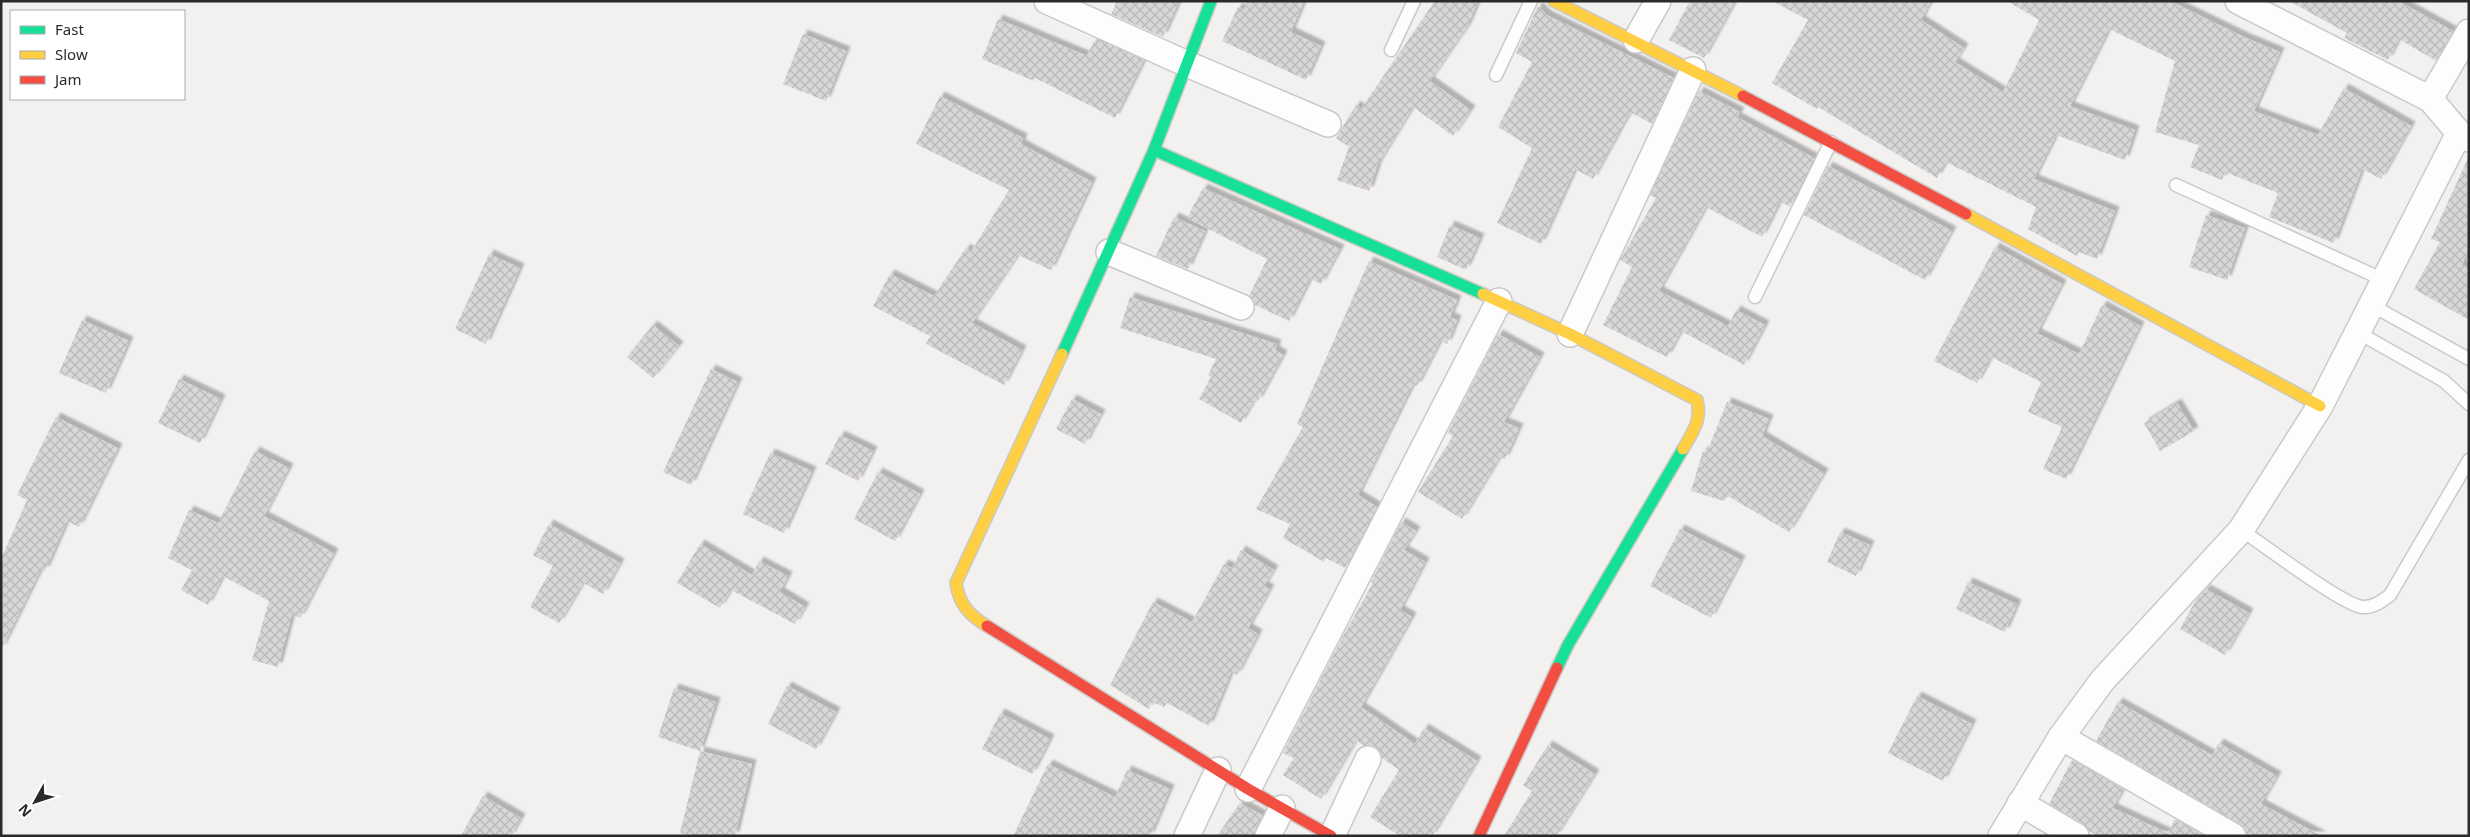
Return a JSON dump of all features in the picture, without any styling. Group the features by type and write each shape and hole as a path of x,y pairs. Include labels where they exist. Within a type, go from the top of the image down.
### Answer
{"street":[{"path":"1047,1 1187,64 1328,124"},
{"path":"1210,1 1154,150 956,583 958,600 968,613 985,625 1248,789 1332,836 1368,759"},
{"path":"1554,1 1636,40 1831,142 2320,406"},
{"path":"1636,40 1658,1"},
{"path":"2001,836 2061,737 2102,681 2241,530 2320,406 2384,280 2464,136 2430,100 2238,1"},
{"path":"2430,100 2469,32"},
{"path":"1570,334 1694,70"},
{"path":"1154,150 1570,334 1697,400 1700,410 1698,423 1568,645 1478,836"},
{"path":"1109,252 1241,307"},
{"path":"1248,789 1498,301"},
{"path":"2061,737 2233,836"},
{"path":"1187,836 1218,770"},
{"path":"2020,803 2076,836"},
{"path":"1268,836 1282,808"}],"lane":[{"path":"1390,50 1414,1"},
{"path":"1496,75 1531,1"},
{"path":"1755,297 1831,142"},
{"path":"2176,186 2384,280"},
{"path":"2371,305 2469,359"},
{"path":"2357,332 2444,381 2469,404"},
{"path":"2241,530 2337,596 2361,607 2371,606 2390,595 2469,460"}],"building":[{"path":"1117,1 1179,1 1163,37 1111,14"},
{"path":"1247,1 1304,1 1291,32 1321,46 1306,80 1222,41 1238,7 1244,10"},
{"path":"1435,1 1478,1 1467,27 1430,81 1471,110 1453,136 1413,107 1378,164 1369,191 1337,180 1349,147 1336,138 1356,105 1361,109"},
{"path":"1690,1 1735,1 1704,58 1669,40"},
{"path":"1772,1 1931,1 1921,20 1964,48 1955,62 2003,92 2039,20 2007,1 2170,1 2246,38 2280,52 2254,111 2318,135 2344,88 2411,126 2381,179 2362,169 2334,243 2269,217 2278,193 2225,172 2222,180 2190,167 2199,145 2155,132 2175,61 2109,29 2070,106 2135,130 2125,160 2056,135 2034,179 2115,211 2097,259 2079,252 2077,256 2028,229 2036,207 1946,162 1937,178 1818,107 1817,109 1772,83 1808,20"},
{"path":"2289,1 2398,1 2453,31 2436,61 2399,39 2388,60 2344,38 2347,33"},
{"path":"1538,6 1547,15 1674,78 1652,124 1630,112 1593,179 1575,169 1541,244 1497,223 1532,148 1498,127 1532,62 1516,53"},
{"path":"998,19 1087,56 1094,41 1098,43 1100,40 1144,60 1115,118 1035,78 1034,81 982,59"},
{"path":"803,34 846,51 826,101 783,84"},
{"path":"1699,91 1740,112 1737,117 1814,158 1790,207 1780,201 1762,237 1706,207 1659,291 1728,326 1736,310 1765,325 1744,365 1681,331 1667,357 1603,325 1632,267 1620,260 1656,198 1650,195"},
{"path":"940,96 1023,138 1021,144 1092,182 1051,270 1018,255 972,323 1022,350 1004,385 926,344 930,336 873,306 890,274 934,296 966,248 971,252 1009,190 916,144"},
{"path":"2469,156 2469,247 2462,265 2469,269 2469,320 2414,289 2440,242 2431,239"},
{"path":"1828,166 1952,231 1925,280 1804,215"},
{"path":"1203,188 1340,249 1321,284 1310,279 1289,321 1255,305 1249,296 1267,259 1187,218"},
{"path":"2206,215 2245,228 2227,280 2189,267"},
{"path":"1174,217 1205,231 1188,269 1156,256"},
{"path":"1450,225 1480,238 1466,270 1437,257"},
{"path":"1995,247 2062,284 2037,333 2079,354 2102,305 2140,326 2066,479 2043,469 2062,427 2028,412 2041,382 1991,357 1977,383 1934,361"},
{"path":"489,254 520,268 486,344 455,329"},
{"path":"1369,261 1457,300 1450,317 1457,320 1447,344 1440,341 1417,386 1413,384 1358,495 1377,507 1345,568 1326,558 1324,562 1283,538 1290,524 1256,509 1303,427 1297,424"},
{"path":"1130,297 1277,344 1275,350 1283,355 1258,401 1254,400 1241,423 1199,399 1211,377 1208,375 1216,359 1120,328"},
{"path":"82,320 129,341 106,393 59,373"},
{"path":"653,325 679,346 653,378 627,357"},
{"path":"1498,334 1540,357 1504,422 1519,428 1505,459 1500,457 1462,519 1418,492 1453,436 1448,433"},
{"path":"711,369 738,382 691,485 663,472"},
{"path":"179,379 221,399 200,443 158,423"},
{"path":"1072,399 1101,414 1085,444 1056,429"},
{"path":"1727,402 1769,419 1762,436 1824,473 1789,532 1728,496 1724,501 1691,491 1703,451 1707,452"},
{"path":"2177,403 2194,431 2160,451 2144,423"},
{"path":"56,417 118,448 79,527 67,521 45,571 41,569 1,650 1,559 27,500 17,495"},
{"path":"840,435 873,451 858,481 825,464"},
{"path":"255,451 289,468 264,516 334,553 300,618 292,614 278,667 252,660 269,601 223,576 208,605 181,590 192,570 168,558 189,510 218,523"},
{"path":"770,453 812,471 784,533 743,514"},
{"path":"878,472 920,494 895,541 854,519"},
{"path":"1401,522 1416,531 1404,550 1425,562 1400,610 1412,617 1361,707 1415,744 1424,728 1477,761 1432,836 1400,836 1370,817 1399,770 1382,758 1379,750 1374,746 1364,746 1356,740 1321,799 1283,775 1294,758 1283,753 1343,636 1373,583 1371,582"},
{"path":"549,524 620,563 603,594 583,583 559,623 530,607 553,566 533,555"},
{"path":"1680,529 1741,560 1711,618 1650,586"},
{"path":"1840,532 1870,545 1856,576 1827,562"},
{"path":"700,544 752,575 759,561 788,576 780,592 805,607 795,624 731,590 720,608 677,583"},
{"path":"1241,550 1274,570 1264,586 1270,589 1248,628 1258,634 1237,675 1231,672 1209,726 1167,703 1164,707 1152,702 1149,709 1110,685 1153,602 1192,622 1224,564 1232,568"},
{"path":"1968,582 2017,604 2005,632 1956,609"},
{"path":"2206,589 2249,613 2225,655 2180,629 2196,600"},
{"path":"787,686 836,712 816,749 768,724"},
{"path":"674,688 716,702 700,751 658,737"},
{"path":"1917,696 1972,724 1943,781 1888,753"},
{"path":"2118,702 2212,755 2219,743 2277,776 2261,804 2322,836 2247,836 2245,828 2240,824 2096,741"},
{"path":"1000,713 1050,739 1032,774 982,749"},
{"path":"1548,745 1595,774 1556,836 1504,836 1532,791 1523,785"},
{"path":"700,751 752,764 735,836 693,836 680,833"},
{"path":"2072,760 2123,789 2113,808 2168,833 2175,819 2204,836 2098,836 2089,831 2083,824 2049,804"},
{"path":"1048,764 1115,797 1127,770 1170,789 1150,836 1013,836"},
{"path":"483,796 521,818 511,836 461,836"},
{"path":"1240,803 1262,815 1254,836 1217,836"}],"traffic: fast":[{"path":"1062,354 1154,150 1211,1"},
{"path":"1154,150 1483,294"},
{"path":"1557,668 1568,645 1683,449"}],"traffic: slow":[{"path":"1554,1 1743,96"},
{"path":"1966,214 2320,406"},
{"path":"1483,294 1570,334 1697,400 1697,420 1683,449"},
{"path":"987,626 975,618 962,603 956,583 1062,354"}],"traffic: jam":[{"path":"1743,96 1966,214"},
{"path":"987,626 1248,789 1331,836"},
{"path":"1479,836 1557,668"}]}
